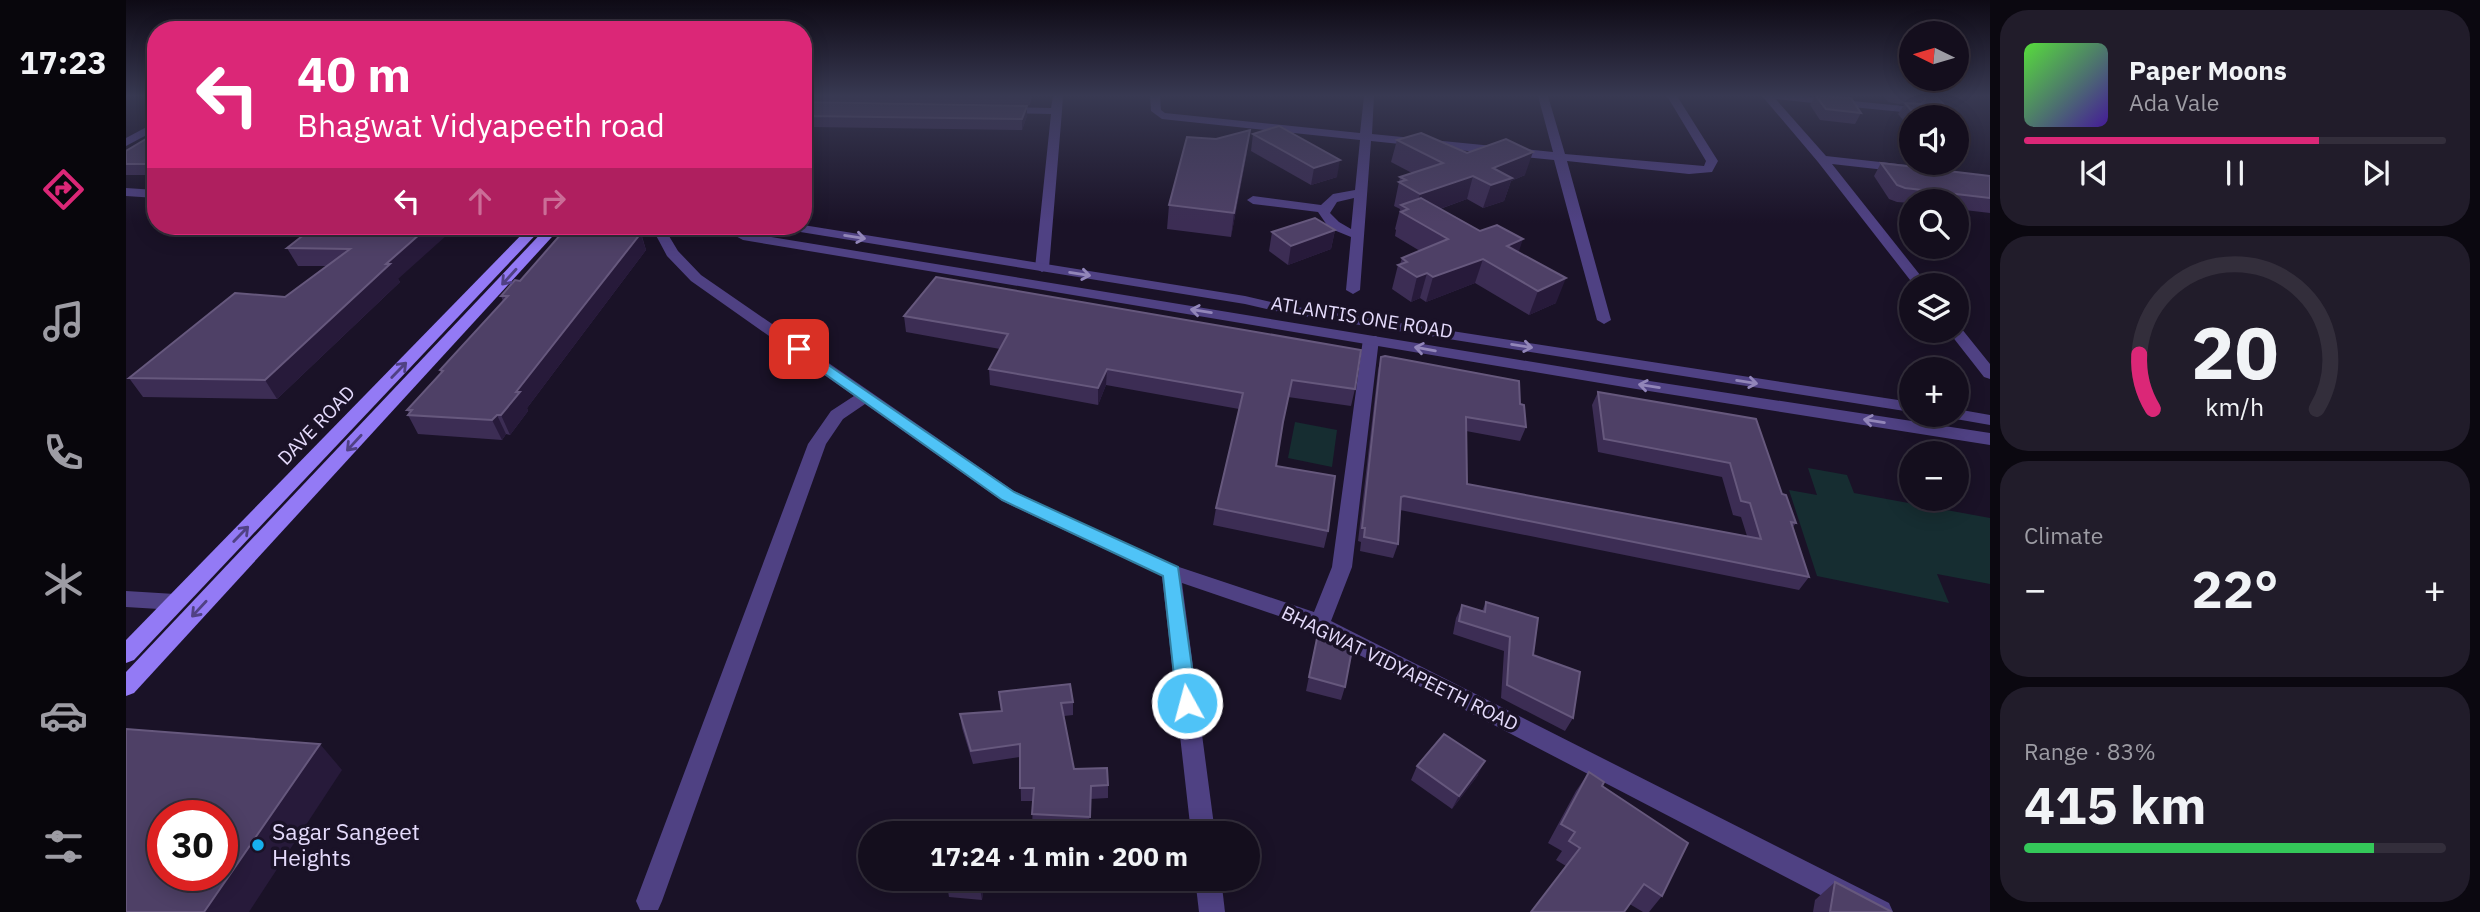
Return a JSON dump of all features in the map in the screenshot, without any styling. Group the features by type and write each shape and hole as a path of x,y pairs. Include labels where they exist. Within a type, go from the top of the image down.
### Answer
{"main road":[{"name":"DAVE ROAD","path":"126,654 528,235"},
{"path":"126,687 547,235"}],"street":[{"path":"1042,268 1054,139"},
{"path":"1353,290 1366,139"},
{"path":"1381,139 1689,170 1708,169 1712,161 1698,139"},
{"path":"1554,139 1604,320"},
{"path":"1804,139 1912,273"},
{"path":"1822,159 1899,168"},
{"path":"126,192 147,193"},
{"path":"1358,235 1339,230 1329,222 1324,213 1325,204 1331,199 1361,193"},
{"path":"1253,200 1325,209"},
{"name":"ATLANTIS ONE ROAD","path":"812,230 1245,300 1284,309 1899,405"},
{"name":"BHAGWAT VIDYAPEETH ROAD","path":"662,235 672,253 696,278 1008,496 1171,572 1303,615 1880,912"},
{"name":"ATLANTIS ONE ROAD","path":"742,235 1371,340 1990,439"},
{"path":"1320,624 1342,567 1371,340"},
{"path":"1965,343 1990,374"},
{"path":"649,901 817,444 831,419 848,403 867,397"},
{"path":"1969,416 1990,420"},
{"path":"1171,572 1202,821"},
{"path":"126,599 175,602"},
{"path":"1210,891 1212,912"}],"green space":[{"path":"1295,422 1337,430 1332,467 1288,458"},
{"path":"1808,468 1847,475 1854,493 1899,501 1899,511 1952,511 1990,518 1990,584 1937,574 1949,603 1817,576 1789,490 1817,495"}],"building":[{"path":"147,139 147,164 126,164 126,151"},
{"path":"1187,139 1248,139 1234,213 1169,205"},
{"path":"1261,139 1302,139 1340,160 1314,168"},
{"path":"1434,139 1467,153 1506,139 1533,152 1493,168 1512,178 1491,185 1473,176 1420,194 1399,182 1406,180 1400,177 1443,163 1397,140"},
{"path":"1881,163 1899,165 1899,175 1969,173 1990,176 1990,198 1969,196 1969,189 1914,189 1897,185"},
{"path":"1421,198 1480,231 1497,225 1523,239 1507,246 1566,278 1538,291 1483,259 1433,277 1427,273 1417,277 1398,265 1407,262 1402,258 1448,239 1401,212 1408,209 1401,205"},
{"path":"1315,218 1335,230 1291,246 1272,232"},
{"path":"304,235 419,235 265,380 129,378 235,293 285,297 350,249 287,248"},
{"path":"560,235 639,235 516,392 520,392 501,415 492,420 408,415 412,410 407,410 443,371 440,370 508,296 501,296 515,280 520,281"},
{"path":"936,277 1361,350 1355,389 1292,380 1283,422 1276,466 1335,476 1328,531 1216,508 1243,393 1107,369 1098,388 989,369 1008,334 904,316"},
{"path":"1381,357 1519,381 1520,404 1524,405 1526,427 1466,417 1467,484 1761,539 1750,503 1741,501 1730,463 1604,439 1598,392 1756,419 1782,494 1786,495 1796,523 1791,522 1809,577 1404,496 1401,497 1398,544 1364,537 1365,528 1362,528"},
{"path":"1486,602 1538,618 1533,655 1580,672 1573,718 1507,685 1510,637 1459,621 1462,605 1485,612"},
{"path":"1320,624 1354,639 1345,687 1309,677"},
{"path":"1070,684 1073,702 1061,703 1074,769 1107,768 1108,785 1091,786 1090,817 1032,814 1034,788 1020,788 1020,744 971,751 960,714 1002,711 999,692"},
{"path":"126,729 320,744 238,863 238,800 147,800 147,891 218,891 204,912 126,912"},
{"path":"1444,734 1485,761 1459,796 1417,766"},
{"path":"1589,772 1604,782 1602,786 1688,843 1662,896 1644,884 1624,912 1531,912 1580,848 1569,841 1575,832 1561,824"},
{"path":"1835,882 1892,912 1830,912"}],"place":[{"name":"Sagar Sangeet Heights","path":"258,845"}],"route":[{"path":"799,349 1008,496 1171,572 1187,703"}]}
